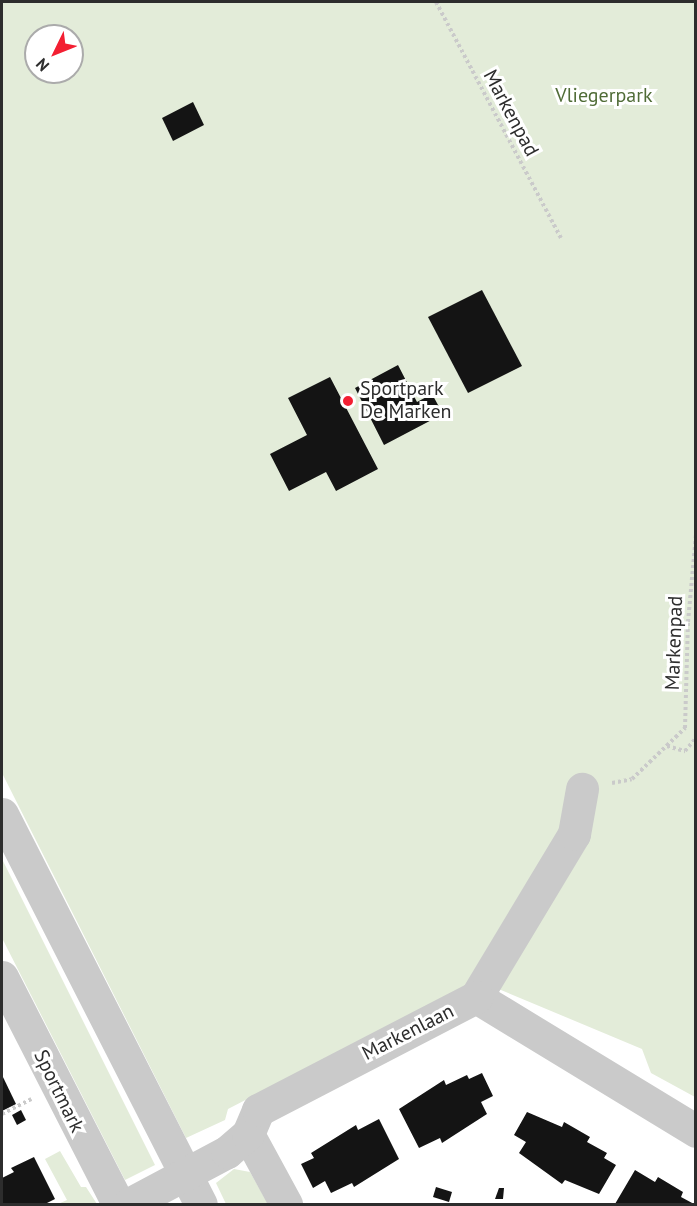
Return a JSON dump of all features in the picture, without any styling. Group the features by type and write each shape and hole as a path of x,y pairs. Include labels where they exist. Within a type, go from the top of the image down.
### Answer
{"street":[{"path":"476,997 574,834 582,789"},
{"path":"2,814 201,1204"},
{"name":"Sportmark","path":"2,977 118,1204"},
{"name":"Markenlaan","path":"129,1204 227,1152 248,1134 258,1110 476,997 696,1131"},
{"path":"248,1134 286,1204"}],"path":[{"name":"Markenpad","path":"435,2 561,238"},
{"name":"Markenpad","path":"582,789 632,779 686,728 688,622 696,534"},
{"path":"667,746 685,751 696,738"}],"green space":[{"name":"Sportpark De Marken","path":"2,2 695,2 695,1097 651,1073 642,1049 477,980 228,1109 225,1120 186,1138 2,773"},
{"path":"2,859 155,1165 125,1180 2,938"},
{"path":"60,1151 81,1187 86,1187 97,1204 58,1204 67,1200 45,1159"},
{"path":"234,1169 250,1172 268,1204 226,1204 216,1183"}],"building":[{"path":"193,102 204,125 173,141 162,118"},
{"path":"482,290 522,366 468,393 428,317"},
{"path":"398,365 417,402 432,394 443,414 384,445 355,388"},
{"path":"330,377 378,469 336,491 326,472 289,491 270,454 307,435 288,398"},
{"path":"482,1073 493,1096 481,1102 487,1114 442,1143 440,1138 419,1148 399,1109 444,1080 446,1085 467,1075 469,1079"},
{"path":"2,1075 16,1104 2,1111"},
{"path":"21,1110 26,1120 17,1125 12,1115"},
{"path":"527,1112 562,1127 564,1122 590,1137 587,1142 607,1153 604,1158 616,1165 599,1194 565,1180 562,1184 519,1153 526,1142 514,1135"},
{"path":"379,1119 399,1159 354,1187 352,1183 331,1193 325,1181 313,1188 301,1164 314,1158 311,1153 356,1125 358,1130"},
{"path":"34,1157 55,1199 45,1204 2,1204 2,1178 14,1172 11,1168"},
{"path":"635,1170 655,1182 658,1177 683,1192 681,1197 694,1204 615,1204"},
{"path":"436,1187 452,1192 449,1202 433,1197"},
{"path":"499,1188 504,1188 503,1199 495,1199"}],"place":[{"name":"Sportpark De Marken","path":"348,401"}],"park label":[{"name":"Vliegerpark","path":"604,95"}]}
